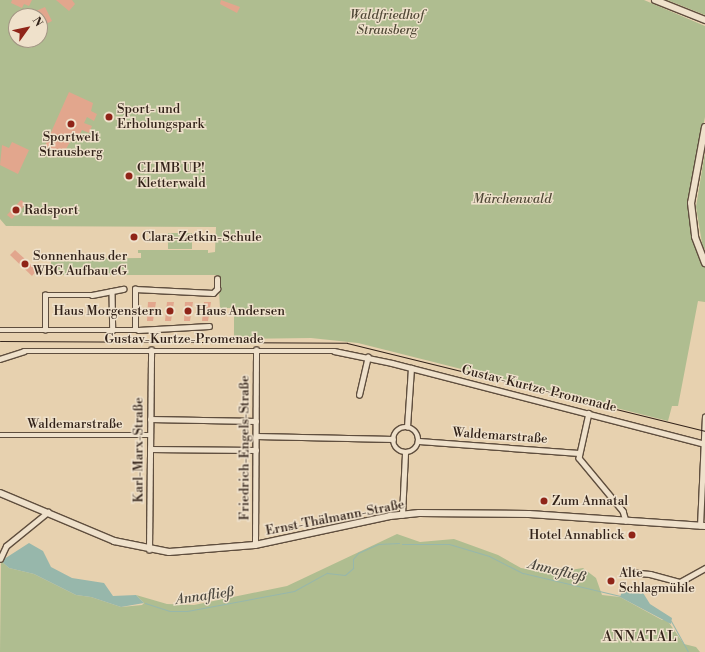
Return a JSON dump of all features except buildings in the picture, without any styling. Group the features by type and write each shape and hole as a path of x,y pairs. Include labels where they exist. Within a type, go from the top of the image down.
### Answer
{"main road":[{"path":"655,0 705,20"},
{"path":"705,126 691,203 695,237 705,263"},
{"name":"Ernst-Thälmann-Straße","path":"0,493 114,541 149,550 205,551 256,545 402,515 530,514 702,526"}],"street":[{"name":"Gustav-Kurtze-Promenade","path":"135,329 135,289 213,293 217,289 217,279"},
{"path":"45,330 45,295 92,295 123,289"},
{"name":"Gustav-Kurtze-Promenade","path":"112,291 113,330"},
{"name":"Gustav-Kurtze-Promenade","path":"0,330 113,330 209,326"},
{"name":"Karl-Marx-Straße","path":"149,550 152,350"},
{"name":"Friedrich-Engels-Straße","path":"256,350 256,545"},
{"name":"Gustav-Kurtze-Promenade","path":"0,359 24,351 328,351 368,357 704,443"},
{"path":"359,395 368,357"},
{"path":"407,427 411,368"},
{"path":"589,413 579,453 583,463 623,511 626,521"},
{"path":"702,526 705,417"},
{"path":"150,419 256,421"},
{"path":"405,453 395,447 393,439 397,431 407,427"},
{"path":"405,453 416,448 419,441 417,433 407,427"},
{"name":"Waldemarstraße","path":"0,435 151,435"},
{"path":"256,436 393,439"},
{"name":"Waldemarstraße","path":"419,441 579,453"},
{"path":"150,450 256,450"},
{"path":"402,515 405,453"},
{"path":"0,559 6,546 48,512"},
{"path":"628,572 650,574 680,582 705,568"}],"green space":[{"name":"Märchenwald","path":"0,0 644,0 705,26 705,117 690,193 695,242 705,266 705,302 698,301 678,406 672,406 668,421 358,343 311,338 234,339 234,308 220,308 218,275 51,275 51,259 141,258 141,253 138,253 138,250 208,250 208,253 215,252 216,227 6,226 0,219"},
{"path":"667,0 705,0 705,15"},
{"path":"705,152 705,249 703,249 696,207"},
{"path":"168,233 192,233 192,249 168,249"},
{"path":"397,534 420,542 454,539 498,555 521,568 551,573 583,568 596,578 602,595 620,597 662,620 667,620 684,644 696,647 700,652 0,652 1,561 9,568 34,574 76,595 91,597 121,607 142,605 144,603 136,595 167,604 194,605 287,586"}],"shaded area":[{"path":"29,543 43,551 51,567 72,578 104,583 113,596 136,595 144,603 121,607 91,597 76,595 34,574 9,568 1,561"},
{"path":"640,588 650,604 672,618 671,624 620,597 623,589"}],"waterway":[{"name":"Annafließ","path":"145,603 170,611 187,611 294,591 327,573 345,575 353,568 353,559 358,553 378,544 399,543"},
{"name":"Annafließ","path":"402,544 449,544 489,556 523,573 620,596"},
{"name":"Annafließ","path":"671,621 688,652"}],"tram line":[{"path":"0,341 347,343 705,431"}],"place":[{"name":"Sport- und Erholungspark","path":"109,117"},
{"name":"Sportwelt Strausberg","path":"71,124"},
{"name":"CLIMB UP! Kletterwald","path":"129,176"},
{"name":"Radsport","path":"16,210"},
{"name":"Clara-Zetkin-Schule","path":"134,237"},
{"name":"Sonnenhaus der WBG Aufbau eG","path":"25,264"},
{"name":"Haus Morgenstern","path":"170,311"},
{"name":"Haus Andersen","path":"188,311"},
{"name":"Zum Annatal","path":"544,501"},
{"name":"Hotel Annablick","path":"632,535"},
{"name":"Alte Schlagmühle","path":"611,581"}],"district":[{"name":"ANNATAL","path":"640,637"}],"park label":[{"name":"Waldfriedhof Strausberg","path":"387,24"}]}
